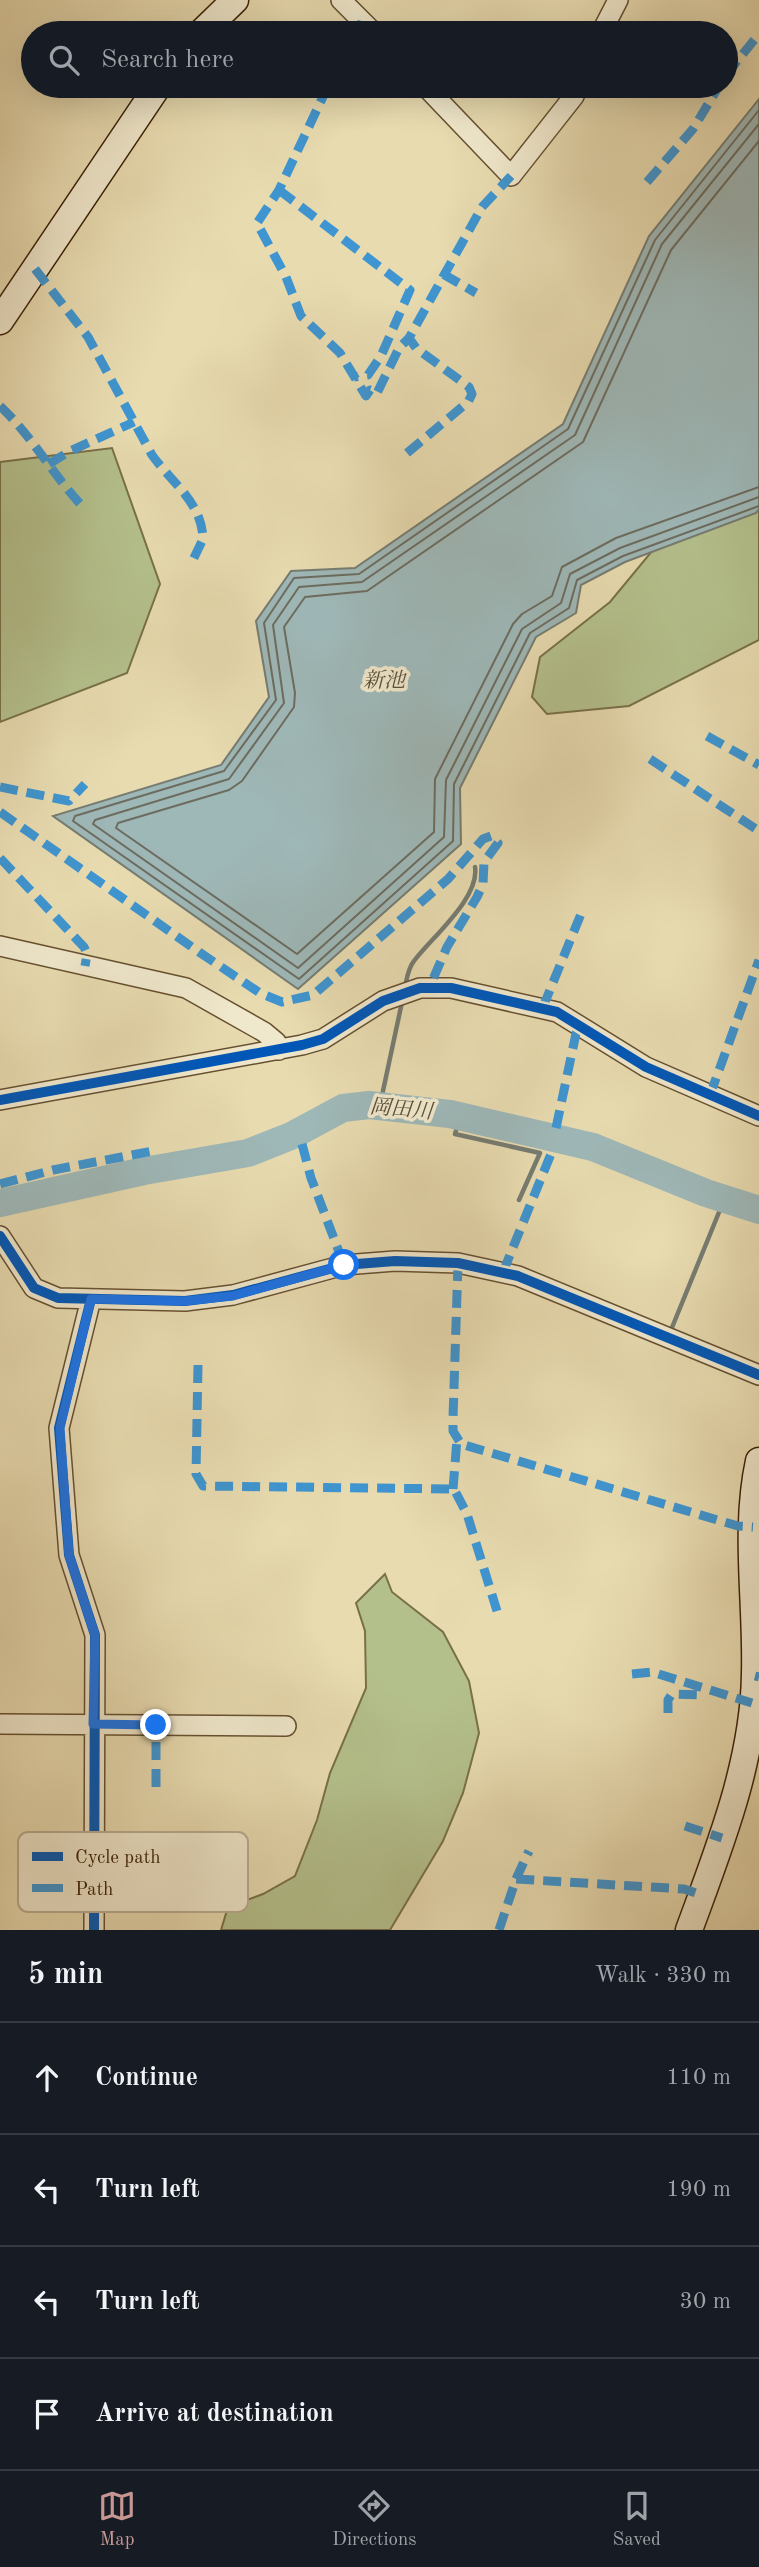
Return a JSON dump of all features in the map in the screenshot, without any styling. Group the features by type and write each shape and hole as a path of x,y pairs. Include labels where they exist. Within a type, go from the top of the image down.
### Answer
{"street":[{"path":"213,21 235,0"},
{"path":"341,0 362,21"},
{"path":"607,21 618,0"},
{"path":"0,321 150,98"},
{"path":"436,98 511,176 569,98"},
{"path":"0,946 186,988 264,1032 276,1042 279,1050"},
{"path":"0,1100 279,1050 323,1039 383,1001 420,988 451,988 557,1012 646,1067 759,1116"},
{"path":"0,1236 34,1288 58,1298 185,1301 233,1296 344,1265 395,1261 458,1263 518,1276 759,1376"},
{"path":"91,1299 60,1428 69,1555 95,1635 94,1832"},
{"path":"689,1930 724,1834 747,1741 755,1675 752,1554 759,1461"},
{"path":"0,1724 286,1727"},
{"path":"94,1912 94,1930"}],"green space":[{"path":"112,448 160,584 127,673 0,722 0,462"},
{"path":"759,496 759,640 629,706 547,714 532,697 540,657 610,602 657,545"},
{"path":"385,1574 392,1592 443,1632 469,1681 479,1733 463,1793 443,1841 390,1930 221,1930 226,1912 248,1912 248,1900 295,1876 317,1820 330,1773 366,1688 365,1631 356,1603"}],"water":[{"name":"新池","path":"759,99 759,509 756,513 625,562 581,585 576,613 536,637 460,788 461,844 298,989 53,816 221,765 269,697 256,621 291,571 355,568 563,424 649,236"}],"waterway":[{"path":"405,987 412,964 453,917 470,892 475,879 475,867"},
{"path":"380,1105 402,1002"},
{"name":"岡田川","path":"0,1203 144,1171 248,1153 291,1136 343,1108 369,1105 450,1114 593,1147 706,1193 759,1210"},
{"path":"460,1117 455,1134 540,1153 519,1200"},
{"path":"671,1330 724,1200"}],"marked path":[{"path":"738,60 759,34"},
{"path":"322,98 279,190 257,223 286,277 301,316 340,353 366,396 370,390 377,393 399,348 409,338"},
{"path":"647,182 693,129 712,98"},
{"path":"407,453 468,402 472,394 469,387 416,348 409,338 482,207 511,176"},
{"path":"279,190 410,290 381,356 368,375 354,377"},
{"path":"35,269 88,337 152,455 184,493 197,514 203,539 191,564"},
{"path":"443,274 476,293"},
{"path":"0,406 85,509"},
{"path":"49,464 70,451 134,422"},
{"path":"707,736 759,765"},
{"path":"650,759 759,831"},
{"path":"0,787 69,801 85,784"},
{"path":"0,812 199,952 260,993 282,1002 313,995 448,879 483,839 491,836 498,843 484,862 483,884 447,947 433,979 433,988"},
{"path":"0,858 84,947 87,954 85,966"},
{"path":"543,1007 583,909"},
{"path":"710,1095 759,960"},
{"path":"556,1128 578,1024"},
{"path":"302,1144 311,1178 344,1265"},
{"path":"503,1272 553,1149"},
{"path":"0,1184 53,1170 153,1151"},
{"path":"458,1263 453,1431 461,1444 738,1526 753,1527"},
{"path":"198,1365 196,1474 203,1486 454,1489 467,1514 497,1611"},
{"path":"453,1489 457,1439"},
{"path":"632,1674 652,1672 752,1703"},
{"path":"755,1676 759,1677"},
{"path":"668,1713 668,1700 672,1694 701,1695"},
{"path":"156,1725 156,1787"},
{"path":"685,1826 722,1838"},
{"path":"516,1879 529,1851"},
{"path":"499,1930 516,1879 684,1889 702,1895"}],"cycle path":[{"path":"0,1100 302,1045 323,1039 383,1001 420,988 451,988 557,1012 646,1067 759,1116"},
{"path":"0,1236 34,1288 58,1298 185,1301 233,1295 344,1265 395,1261 458,1263 518,1276 759,1375"},
{"path":"91,1299 59,1428 69,1555 95,1635 94,1832"},
{"path":"94,1912 94,1930"}],"route":[{"path":"156,1725 93,1724 95,1635 92,1618 74,1578 66,1538 60,1428 63,1403 91,1299 185,1301 233,1296 344,1265"}]}
